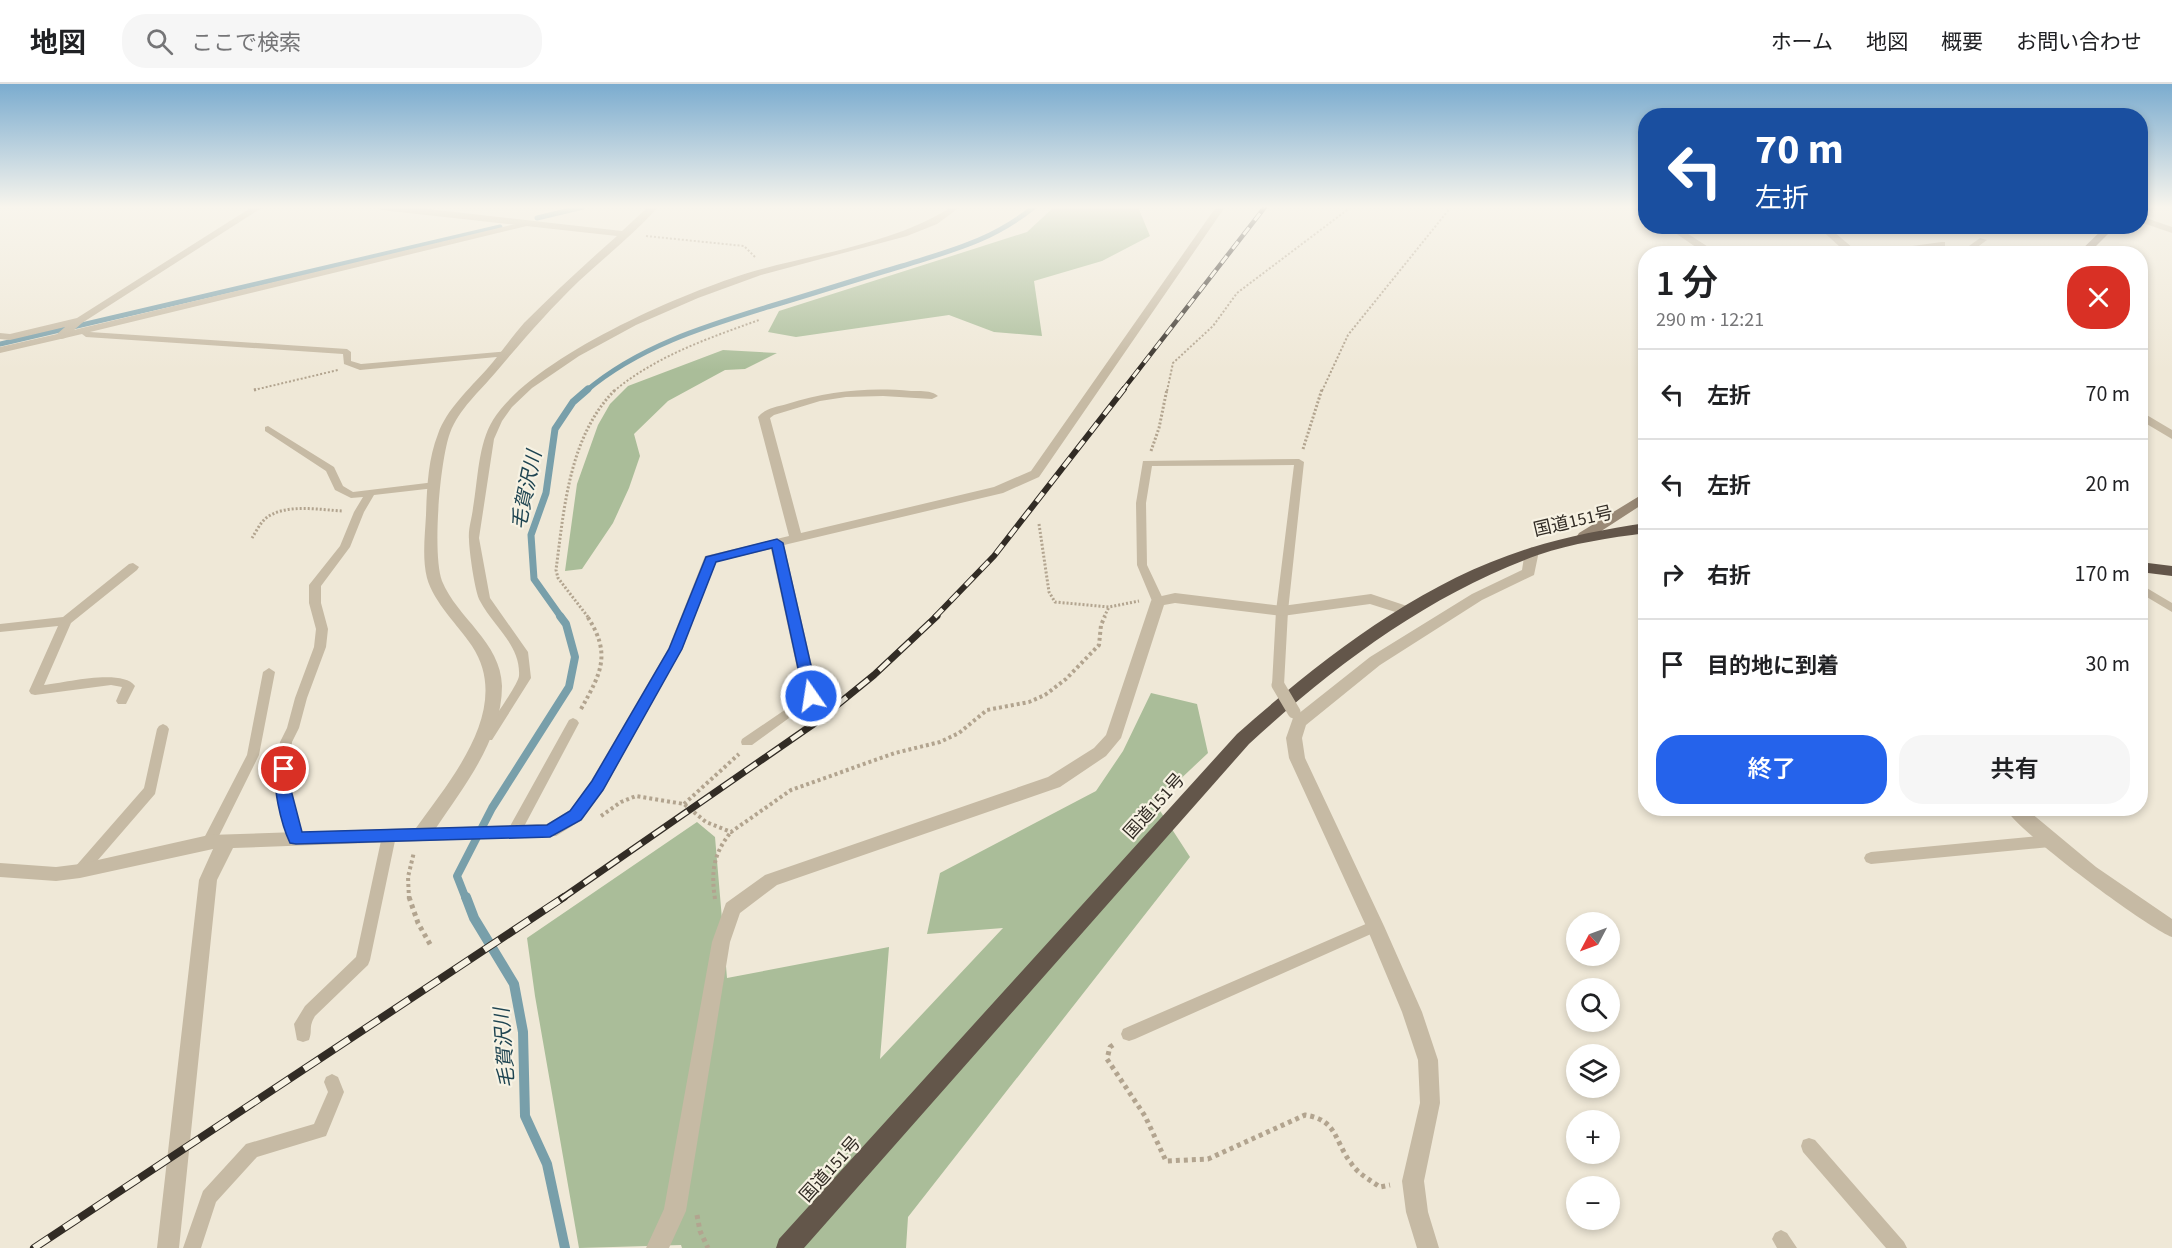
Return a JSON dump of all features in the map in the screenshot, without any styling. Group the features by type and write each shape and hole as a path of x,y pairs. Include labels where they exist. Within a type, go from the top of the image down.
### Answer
{"highway":[{"name":"国道151号","path":"788,1248 1243,739 1277,707 1313,678 1408,611 1489,569 1532,551 1584,536 1638,529"},
{"path":"2148,568 2172,571"}],"main road":[{"path":"1584,536 1638,501"}],"street":[{"path":"0,350 71,329 175,261"},
{"path":"422,834 473,760 489,715 495,685 489,660 435,580 432,569 435,485 440,445 445,430 528,326 596,261"},
{"path":"0,870 56,874 80,871 219,842 550,831 576,815 597,786 675,649 710,559 998,490 1035,474 1183,261"},
{"path":"0,336 10,337 71,329"},
{"path":"796,538 764,417 770,412 850,393 878,391 932,396"},
{"path":"2148,419 2172,435"},
{"path":"777,543 811,696"},
{"path":"1428,1248 1417,1212 1413,1181 1430,1103 1428,1060 1412,1012 1375,926 1298,758 1294,738 1297,717 1375,661 1477,597 1529,572 1532,551"},
{"path":"657,1248 675,1211 725,932 732,908 771,880 1054,782 1100,752 1113,738 1158,601 1175,598 1282,610 1371,599 1408,611"},
{"path":"2022,816 2050,842 2147,913 2172,928"},
{"path":"168,1248 208,880 219,854 219,842"}],"lane":[{"path":"71,329 363,261"},
{"path":"473,760 525,678 522,652 484,599 474,538 489,439 497,421 509,405 529,386 576,354 633,323 694,296 758,273 802,261"},
{"path":"71,329 347,352 347,362 360,368 507,353"},
{"path":"268,429 330,469 339,489 351,495 435,485"},
{"path":"1158,601 1142,565 1141,503 1146,463 1299,462 1282,610 1278,685 1297,717"},
{"path":"296,838 282,786 286,742 293,728 301,698 320,647 322,629 315,603 315,585 345,546 359,512 370,494"},
{"path":"122,701 129,686 123,682 111,681 34,691 66,621 133,567"},
{"path":"2148,593 2172,608"},
{"path":"0,628 66,621"},
{"path":"219,842 253,755 269,672"},
{"path":"747,742 811,696"},
{"path":"509,832 573,723"},
{"path":"80,871 150,790 163,729"},
{"path":"303,1035 302,1024 310,1011 363,960 389,836"},
{"path":"1870,858 2050,842"},
{"path":"1129,1034 1375,926"},
{"path":"192,1248 208,1197 252,1150 320,1130 336,1092 332,1082"},
{"path":"1809,1146 1898,1248"}],"path":[{"path":"1146,463 1159,428 1173,363 1213,326 1237,293 1279,261"},
{"path":"1299,462 1320,392 1336,355 1348,335 1407,261"},
{"path":"573,723 600,674 602,651 597,631 558,578 556,570 577,451 588,424 602,402 620,385 685,350 759,320"},
{"path":"254,390 316,374 360,368"},
{"path":"252,538 266,519 283,512 304,508 359,512"},
{"path":"1039,524 1049,592 1055,602 1109,607 1141,600 1139,577 1148,578"},
{"path":"725,932 716,904 711,868 720,844 731,832 791,790 895,753 940,741 958,733 987,711 1029,702 1044,695 1066,680 1099,645 1101,625 1109,607"},
{"path":"684,804 739,754 747,742"},
{"path":"593,822 621,802 636,796 684,804 706,822 731,832"},
{"path":"422,834 407,868 406,896 419,927 431,946"},
{"path":"1129,1034 1110,1047 1107,1059 1145,1116 1166,1161 1208,1159 1305,1115 1318,1116 1332,1127 1355,1169 1380,1187 1413,1181"}],"green space":[{"path":"935,261 1101,261 1034,281 1042,336 994,332 949,315 796,337 768,332 779,311"},
{"path":"723,350 777,353 745,369 725,370 668,401 634,434 640,456 613,523 582,569 565,571 577,484 598,425 610,404 628,386"},
{"path":"1151,693 1197,704 1208,753 1155,803 1190,857 908,1217 906,1248 682,1248 681,1245 579,1248 527,938 697,822 715,837 727,978 889,947 880,1059 1003,928 927,934 940,873 1096,791 1123,751"}],"waterway":[{"path":"0,344 353,261"},
{"name":"毛賀沢川","path":"586,391 606,375 674,339 916,261"},
{"name":"毛賀沢川","path":"561,617 534,579 531,535 546,493 555,429 573,402 588,389"},
{"name":"毛賀沢川","path":"466,899 457,876 492,808 569,687 575,657 566,624 560,616"},
{"name":"毛賀沢川","path":"466,897 474,918 514,984 523,1032 525,1116 547,1164 565,1248"}],"railway":[{"path":"1122,391 1223,261"},
{"path":"935,617 994,556 1124,389"},
{"path":"561,899 815,723 874,675 937,616"},
{"path":"34,1248 561,899"}],"route":[{"path":"284,769 282,786 296,838 550,831 576,815 597,786 675,649 710,559 777,543 811,696"}]}
